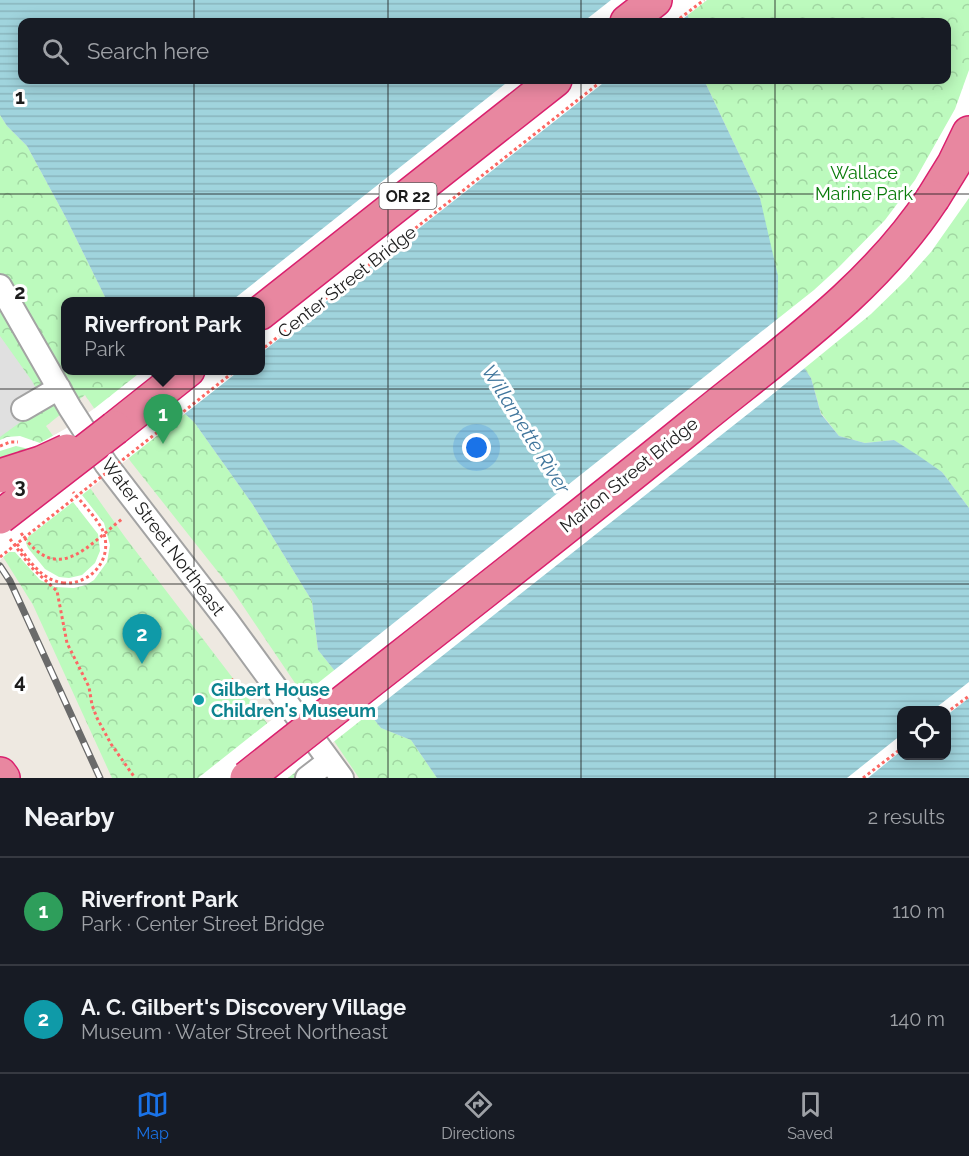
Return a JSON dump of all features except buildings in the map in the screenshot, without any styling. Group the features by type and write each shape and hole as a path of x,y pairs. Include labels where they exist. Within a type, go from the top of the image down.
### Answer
{"highway":[{"path":"632,18 655,0"},
{"name":"Center Street Bridge","path":"265,310 550,84"},
{"name":"Marion Street Bridge","path":"247,778 648,462 827,316 867,279 917,222 954,164 969,133"},
{"path":"11,531 115,428 182,375"},
{"path":"0,476 41,463 115,428"},
{"path":"0,774 3,778"}],"street":[{"name":"Water Street Northeast","path":"0,286 106,464 228,622 335,769"},
{"path":"23,409 59,388"},
{"path":"307,778 335,769"}],"path":[{"path":"680,18 704,0"},
{"name":"Center Street Bridge","path":"265,348 598,84"},
{"path":"0,557 11,531 229,375"},
{"path":"11,531 36,568 51,580 79,582 94,573 105,554 105,537 100,526 66,484"},
{"path":"11,531 43,556 54,559 69,558 79,553 137,506"},
{"path":"11,531 31,567 57,591 67,643 89,687 97,718 111,744 135,778"},
{"path":"217,692 235,678"},
{"path":"951,709 969,696"},
{"path":"863,778 897,752"}],"green space":[{"name":"Wallace Marine Park","path":"682,0 969,0 969,508 942,472 894,440 865,443 839,436 821,413 811,378 777,328 760,198 706,84 951,84 951,18 689,18"},
{"path":"0,115 7,126 27,146 105,297 61,297 61,375 142,375 194,422 253,505 312,601 318,650 381,728 411,740 437,778 359,778 233,591 131,462 85,395 46,426 125,537 309,778 112,778 33,605 0,552"}],"shaded area":[{"path":"0,336 32,381 47,409 37,410 0,437"}],"water":[{"name":"Willamette River","path":"0,0 682,0 689,18 18,18 18,84 706,84 760,198 778,276 777,328 811,378 821,414 839,436 865,443 894,440 942,472 969,508 969,778 437,778 411,740 381,728 318,650 312,601 253,505 194,422 142,375 265,375 265,297 105,297 27,146 7,126 0,115"}],"pier":[{"path":"611,0 707,0 684,18 588,18"},
{"path":"969,70 969,198 931,252 871,314 288,778 198,778 814,290 838,268 885,220 915,180 955,109"},
{"path":"505,84 602,84 265,350 265,297 236,297"},
{"path":"137,375 234,375 82,495 104,523 110,545 107,562 94,580 74,588 55,587 40,580 15,552 9,552 0,560 0,461 29,449 16,446 0,451 0,440 20,436 40,443 65,429","holes":["73,502 98,534 100,551 95,563 82,575 69,578 59,577 45,569 26,543 28,537"]},
{"path":"969,682 969,698 951,712 951,706 938,706"},
{"path":"897,738 897,754 868,778 847,778"}],"railway":[{"path":"0,566 10,581 100,778"}],"place":[{"name":"Riverfront Park","path":"163,444"},
{"name":"A. C. Gilbert's Discovery Village","path":"142,664"},
{"name":"Gilbert House Children's Museum","path":"199,700"}]}
